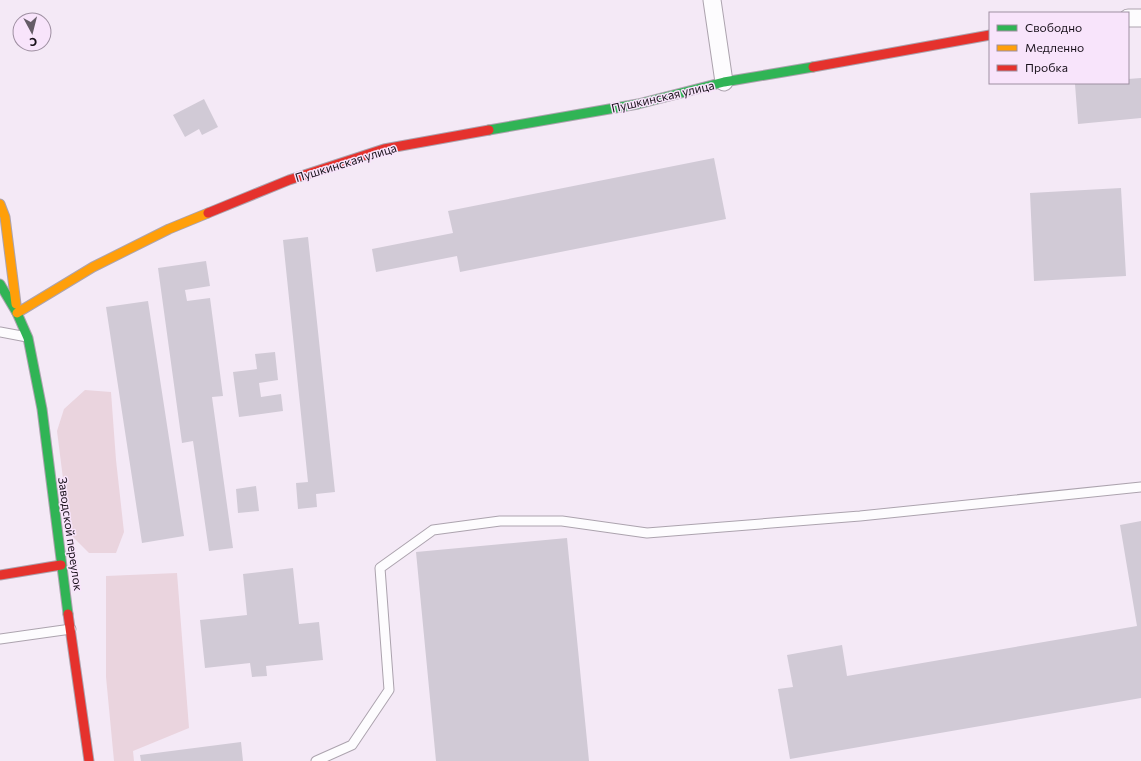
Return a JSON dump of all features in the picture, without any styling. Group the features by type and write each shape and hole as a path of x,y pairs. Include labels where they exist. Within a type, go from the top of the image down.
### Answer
{"street":[{"name":"Пушкинская улица","path":"712,0 724,82"},
{"path":"1129,18 1141,18"},
{"name":"Пушкинская улица","path":"17,313 93,267 169,228 289,180 384,149 638,104 724,82 989,35"},
{"path":"0,204 5,218 17,313"},
{"path":"0,284 17,313"},
{"name":"Заводской переулок","path":"17,313 28,338 42,409 61,565 90,761"},
{"path":"0,575 61,565"}],"lane":[{"path":"0,332 28,338"},
{"path":"316,761 352,745 389,690 380,568 433,530 500,521 562,520 647,533 860,516 1141,487"},
{"path":"0,639 71,629"}],"shaded area":[{"path":"85,390 111,392 116,460 124,532 116,553 89,553 70,534 57,431 64,409"},
{"path":"177,573 189,728 133,751 134,761 114,761 106,677 106,576"}],"building":[{"path":"1141,78 1141,118 1078,124 1075,84 1129,84 1129,79"},
{"path":"204,99 218,127 202,135 199,129 185,137 173,115"},
{"path":"714,158 726,219 460,272 457,256 376,272 372,249 453,233 448,211"},
{"path":"1121,188 1126,276 1034,281 1030,193"},
{"path":"308,237 335,492 316,494 317,507 298,509 296,483 308,482 283,240"},
{"path":"206,261 210,286 185,290 187,301 210,298 223,396 212,397 233,548 209,551 193,441 182,443 158,268"},
{"path":"148,301 184,536 142,543 106,307"},
{"path":"275,352 278,380 259,383 261,397 281,394 283,411 239,417 233,372 257,369 255,354"},
{"path":"256,486 259,511 238,513 236,489"},
{"path":"1141,521 1141,698 790,759 778,689 793,687 787,655 842,645 847,676 1137,626 1120,525"},
{"path":"567,538 589,761 436,761 416,552"},
{"path":"293,568 299,624 319,622 323,660 266,666 267,676 252,677 250,663 205,668 200,620 247,615 243,574"},
{"path":"241,742 243,761 141,761 140,755"}],"traffic: fast":[{"path":"489,130 638,104 724,82 813,67"},
{"path":"0,284 17,313 28,338 42,409 68,614"}],"traffic: slow":[{"path":"0,204 5,217 16,304"},
{"path":"17,313 93,267 169,229 208,213"}],"traffic: jam":[{"path":"813,67 989,35"},
{"path":"208,213 289,180 384,149 489,130"},
{"path":"0,575 61,565"},
{"path":"68,614 89,761"}]}
